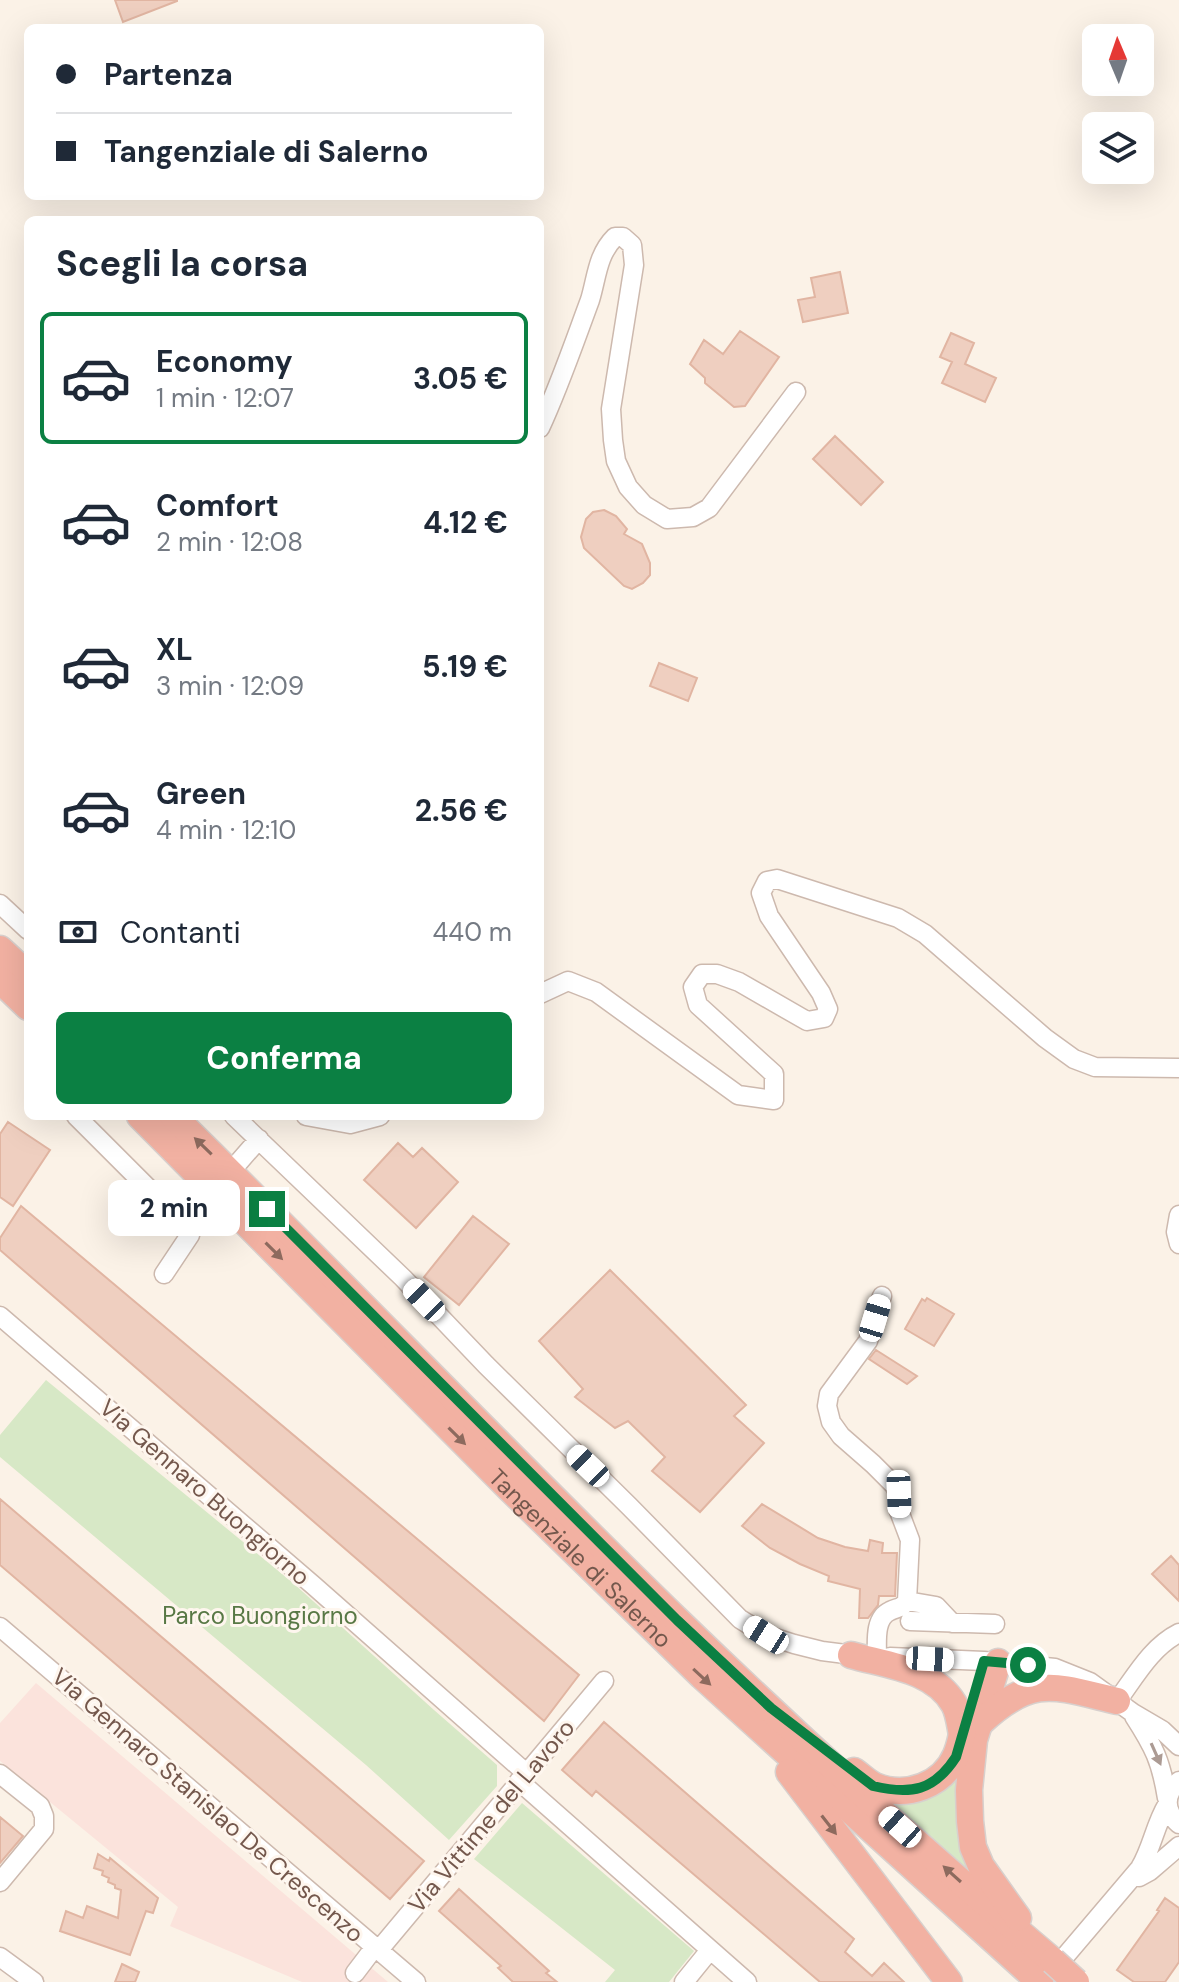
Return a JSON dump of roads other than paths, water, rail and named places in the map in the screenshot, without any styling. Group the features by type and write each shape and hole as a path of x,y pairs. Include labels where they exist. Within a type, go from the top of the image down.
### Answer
{"highway":[{"path":"0,949 24,971"},
{"path":"0,980 24,1003"},
{"name":"Tangenziale di Salerno","path":"144,1120 532,1511 702,1676 1009,1955 1054,1966"},
{"name":"Tangenziale di Salerno","path":"177,1120 677,1620 978,1898 1076,1982"},
{"path":"864,1656 929,1679 943,1689 971,1728 974,1740 969,1790 973,1847 990,1881 1054,1966"},
{"path":"771,1708 873,1786 907,1791 922,1788 935,1781 956,1757 971,1728 991,1662"},
{"path":"971,1728 1000,1704 1021,1692 1043,1686 1070,1690 1125,1707"},
{"path":"769,1738 794,1779 949,1982"}],"street":[{"path":"544,419 564,372 606,246 615,237 623,237 632,245 634,265 611,409 613,440 616,461 628,487 644,505 667,519 693,517 709,508 796,392"},
{"path":"544,992 568,981 596,992 738,1095 774,1100 774,1074 698,1005 693,987 702,974 717,974 739,982 807,1021 824,1018 828,1009 821,993 769,916 761,893 767,881 777,879 898,918 925,934 1045,1038 1074,1059 1095,1067 1179,1068"},
{"path":"0,904 24,926"},
{"path":"80,1120 165,1205 200,1206 190,1235 164,1274"},
{"path":"244,1120 259,1139 403,1278 740,1619 766,1635 822,1651 1055,1668 1090,1682 1150,1721 1179,1746"},
{"path":"328,1120 350,1124 365,1120"},
{"path":"238,1163 259,1139"},
{"path":"1179,1215 1176,1232 1179,1244"},
{"path":"864,1656 881,1618 889,1611 902,1608 907,1601 910,1540 899,1511 899,1494 894,1485 841,1436 831,1422 827,1406 829,1394 868,1341 882,1296"},
{"name":"Via Gennaro Buongiorno","path":"0,1316 523,1777 747,1982"},
{"path":"907,1601 936,1606 952,1623"},
{"path":"910,1621 995,1624"},
{"name":"Via Gennaro Stanislao De Crescenzo","path":"0,1627 416,1982"},
{"path":"1125,1707 1152,1653 1179,1633"},
{"name":"Via Vittime del Lavoro","path":"355,1973 604,1681"},
{"path":"1125,1707 1150,1740 1160,1762 1169,1813 1179,1824"},
{"path":"0,1774 40,1806 44,1816 44,1829 0,1882"},
{"path":"1054,1966 1129,1883 1147,1857 1173,1786 1179,1781"},
{"path":"1129,1883 1150,1871 1179,1846"},
{"path":"684,1982 710,1950"},
{"path":"0,1957 34,1982"}],"park label":[{"name":"Parco Buongiorno","path":"260,1615"}]}
